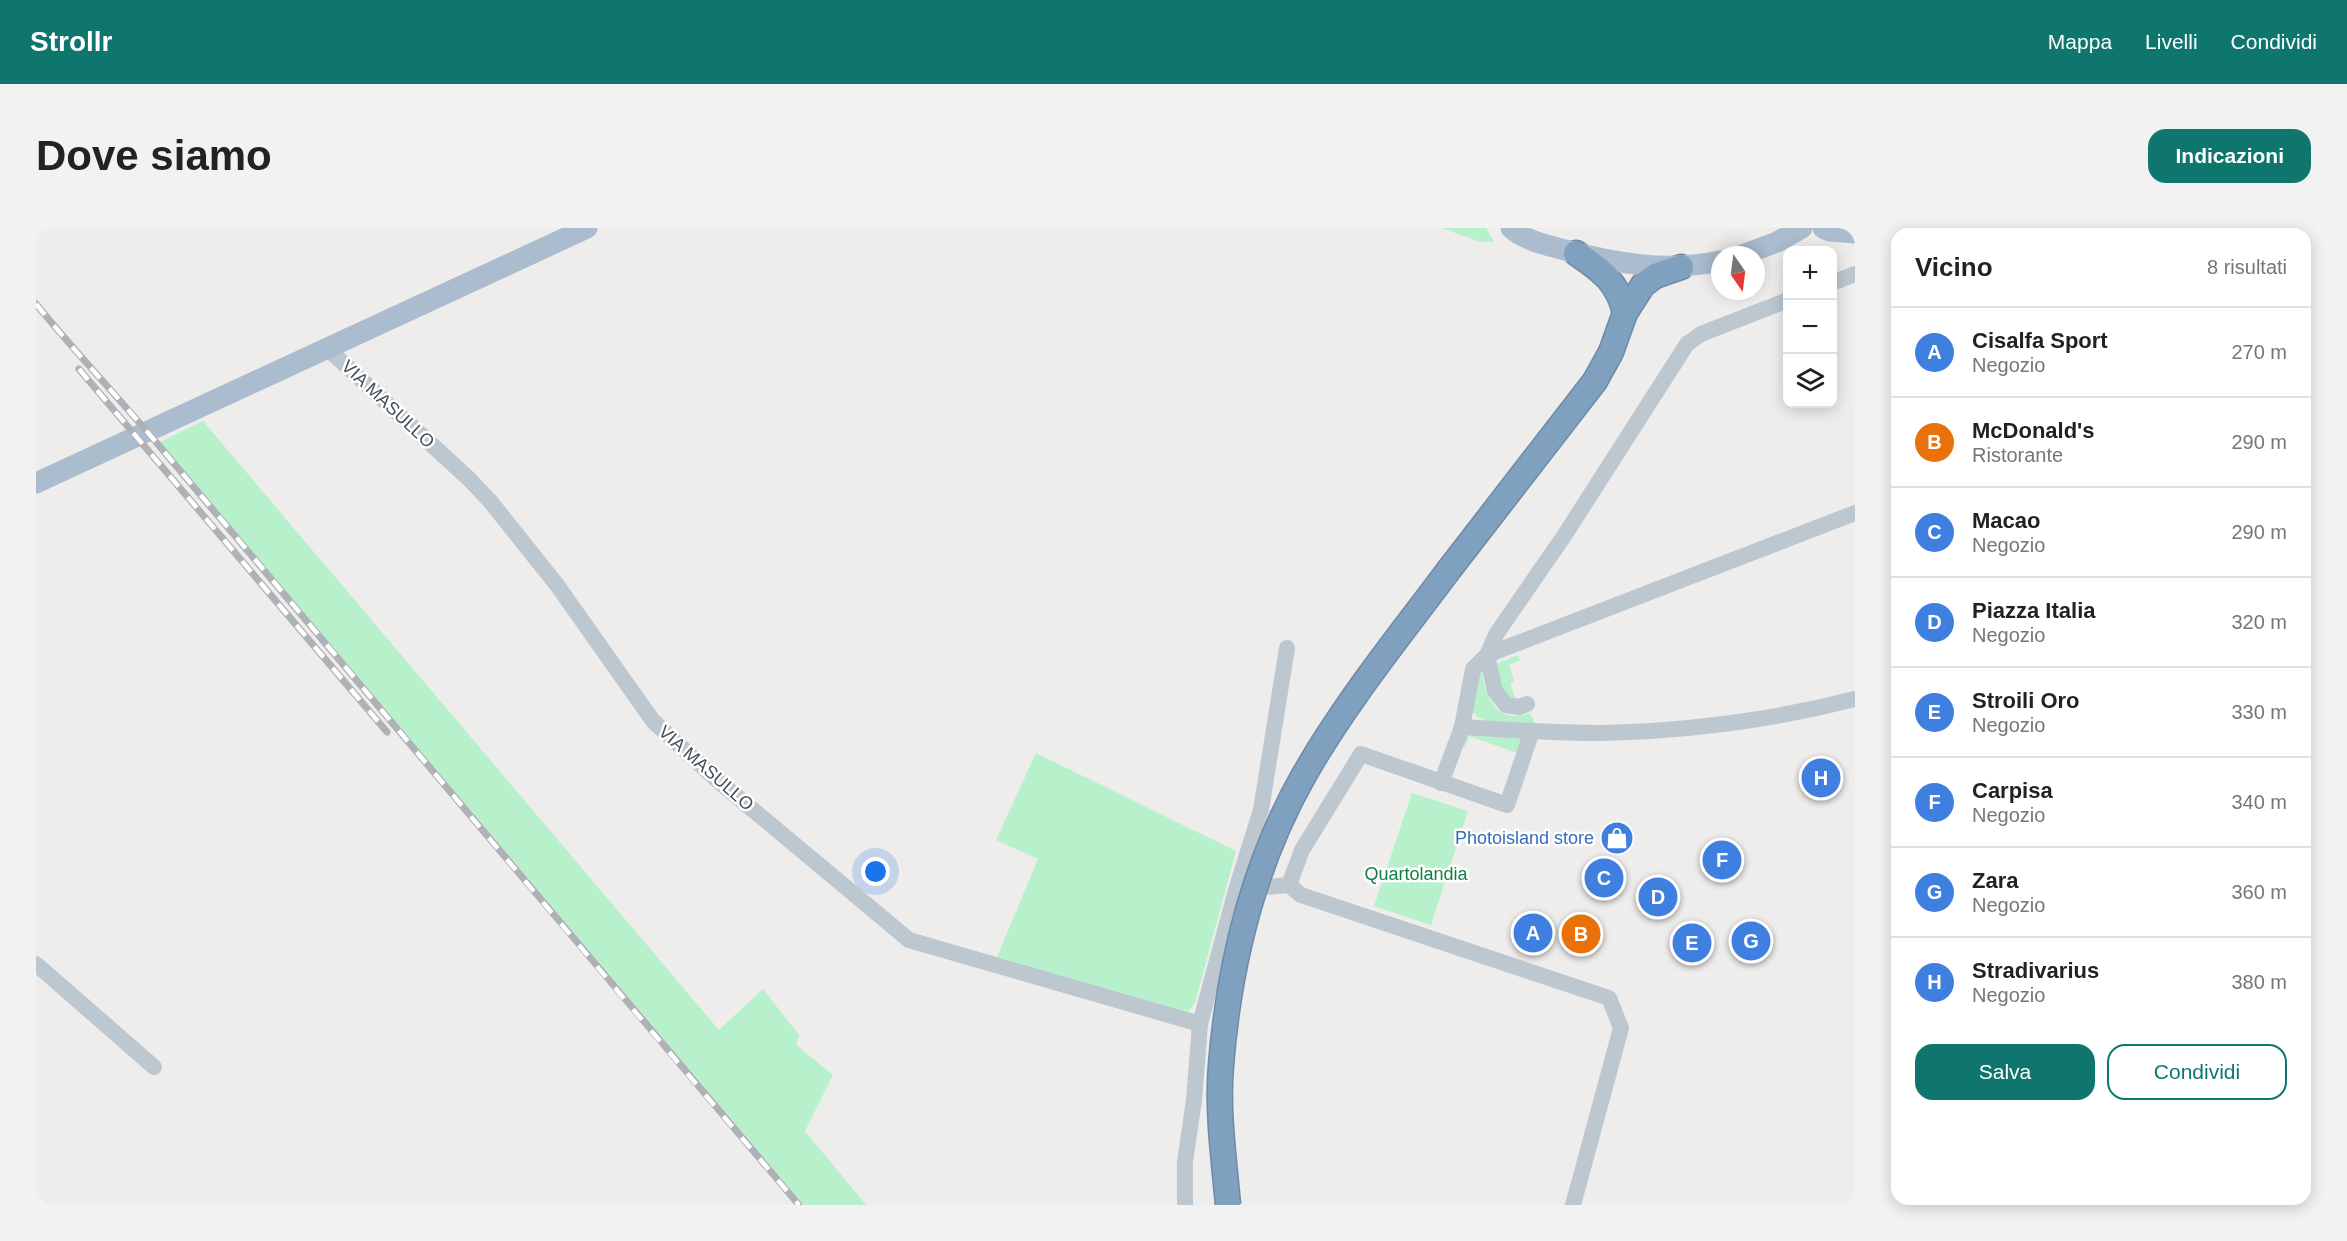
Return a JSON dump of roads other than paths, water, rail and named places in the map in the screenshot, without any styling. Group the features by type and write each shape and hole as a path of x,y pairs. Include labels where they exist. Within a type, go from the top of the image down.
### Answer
{"highway":[{"path":"1576,253 1607,276 1617,290 1624,313"},
{"path":"1228,1205 1222,1136 1220,1066 1231,982 1243,923 1266,857 1303,776 1341,716 1595,381 1611,352 1624,313 1642,285 1655,276 1681,267"}],"main road":[{"path":"1511,228 1519,235 1535,242 1630,264 1681,267 1711,262"},
{"path":"1765,246 1803,228"},
{"path":"1823,228 1830,231 1855,233"},
{"name":"VIA MASULLO","path":"36,483 577,230"}],"street":[{"path":"1837,280 1855,273"},
{"path":"1441,783 1462,727 1473,669 1486,655 1497,633 1564,536 1687,344 1701,334 1783,302"},
{"name":"VIA MASULLO","path":"327,348 490,501 557,585 653,721 716,779 909,940 1200,1024"},
{"path":"1486,655 1855,513"},
{"path":"1185,1205 1185,1162 1194,1100 1200,1024 1236,890 1261,810 1287,648"},
{"path":"1486,655 1495,691 1506,705 1519,707 1527,704"},
{"path":"1462,727 1599,733 1677,728 1752,719 1855,699"},
{"path":"1289,885 1302,850 1360,754 1507,804 1532,731"},
{"path":"1236,890 1289,885 1301,895 1609,998 1621,1028 1572,1205"},
{"path":"36,964 154,1067"}],"railway":[{"path":"36,304 161,448 799,1205"},
{"path":"79,369 387,732"}],"place":[{"name":"Stradivarius","path":"1821,778"},
{"name":"Photoisland store","path":"1617,838"},
{"name":"Carpisa","path":"1722,860"},
{"name":"Macao","path":"1604,878"},
{"name":"Piazza Italia","path":"1658,897"},
{"name":"Cisalfa Sport","path":"1533,933"},
{"name":"McDonald's","path":"1581,934"},
{"name":"Zara","path":"1751,941"},
{"name":"Stroili Oro","path":"1692,943"}],"park label":[{"name":"Quartolandia","path":"1416,874"}]}
